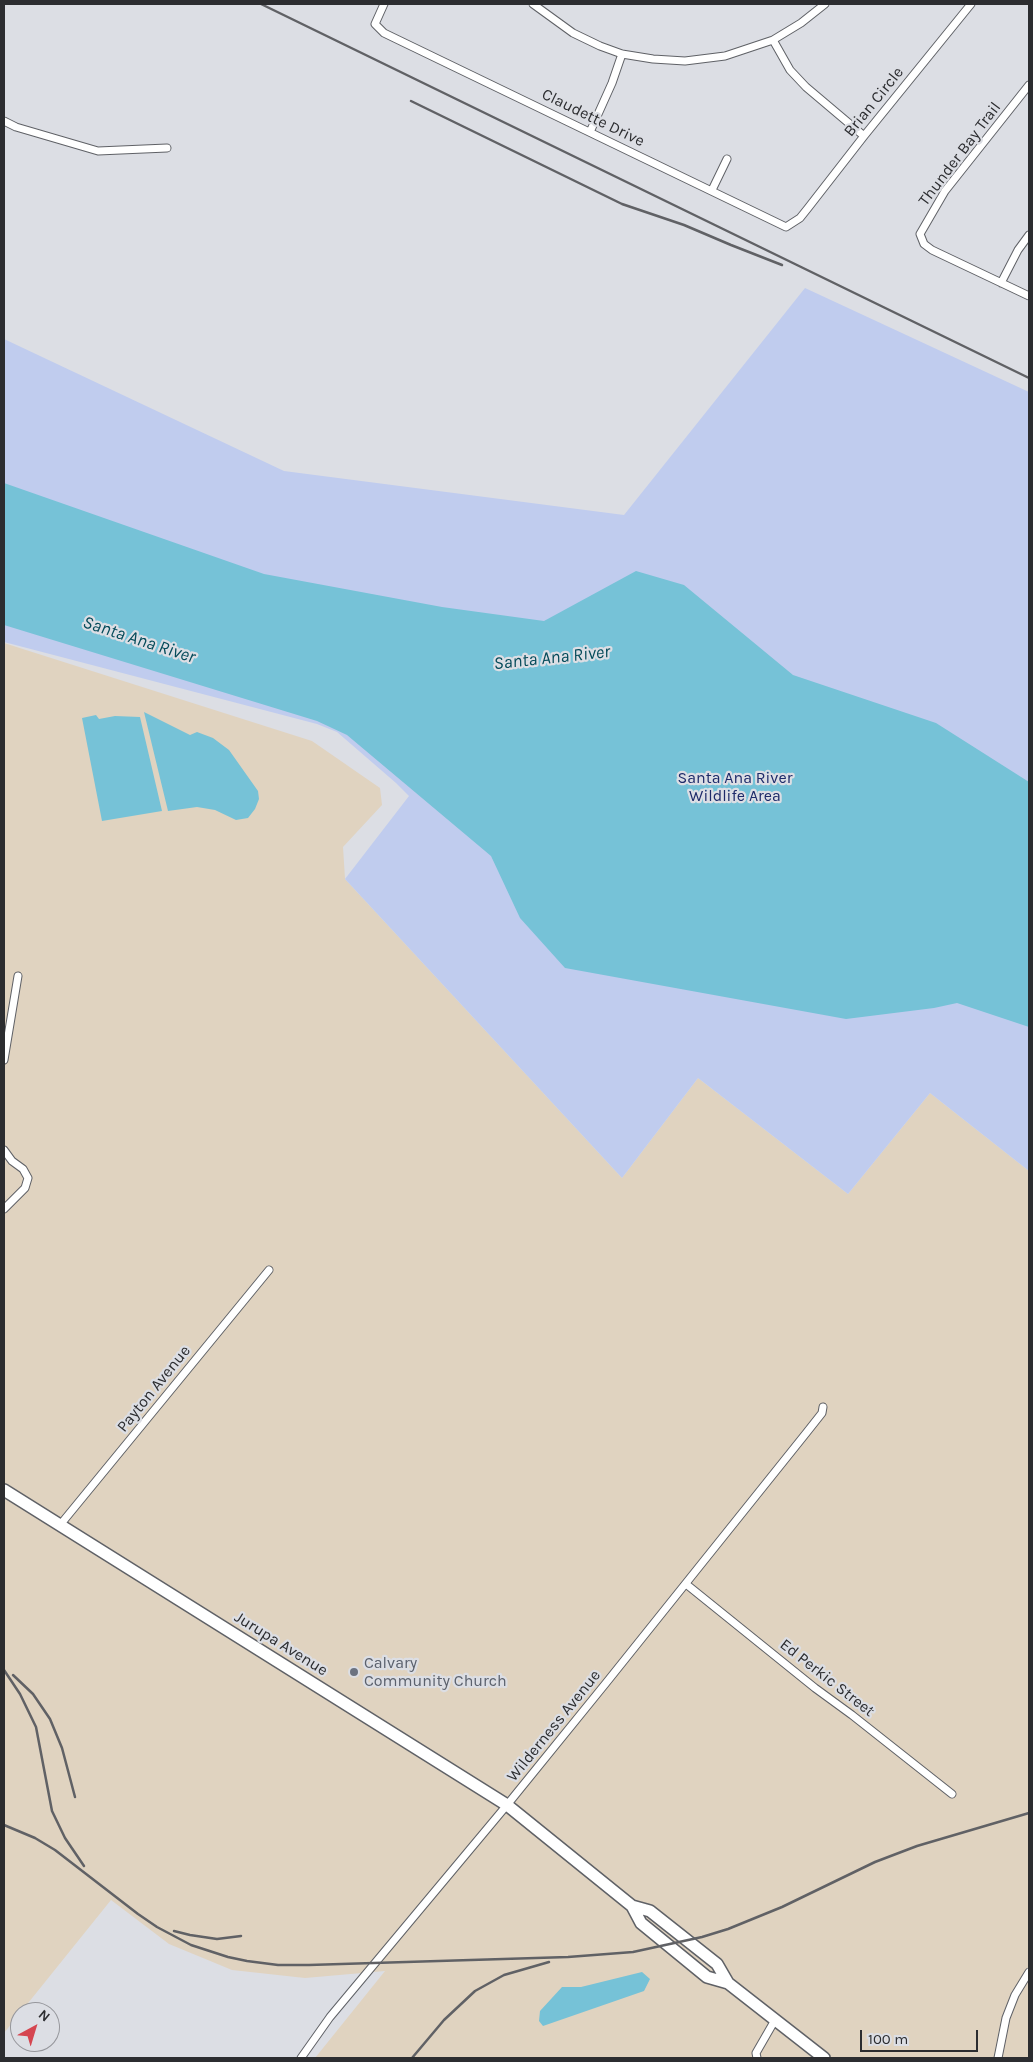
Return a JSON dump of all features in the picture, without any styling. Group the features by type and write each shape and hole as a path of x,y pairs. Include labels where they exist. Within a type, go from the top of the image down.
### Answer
{"main road":[{"name":"Jurupa Avenue","path":"4,1490 507,1805 632,1906 640,1923 707,1977 728,1983 824,2058"}],"street":[{"name":"Claudette Drive","path":"384,4 375,24 384,33 786,227 800,218"},
{"path":"533,4 573,34 622,54 668,61 709,59 746,50 773,40 801,23 825,4"},
{"name":"Brian Circle","path":"800,218 971,4"},
{"path":"773,40 790,70 806,87 864,136"},
{"path":"590,132 612,84 622,54"},
{"name":"Thunder Bay Trail","path":"1029,85 945,191 920,234 924,244 1029,296"},
{"path":"4,121 16,127 98,152 167,148"},
{"path":"712,190 727,159"},
{"path":"1001,283 1018,250 1029,235"},
{"path":"4,1060 18,976"},
{"path":"4,1150 12,1161 23,1168 28,1178 25,1188 4,1209"},
{"name":"Payton Avenue","path":"60,1525 269,1270"},
{"name":"Wilderness Avenue","path":"302,2058 330,2017 374,1962 507,1805 686,1584 812,1426 822,1413 823,1407"},
{"name":"Ed Perkic Street","path":"686,1584 815,1688 952,1794"},
{"path":"998,2058 1006,2018 1015,1995 1029,1972"},
{"path":"756,2058 756,2053 774,2020"}],"shaded area":[{"path":"4,643 312,741 380,788 382,805 343,847 345,879 622,1178 698,1078 848,1194 930,1093 1029,1171 1029,2058 315,2058 385,1971 305,1978 232,1970 169,1944 111,1900 29,2002 10,2002 10,2026 4,2033"}],"green space":[{"name":"Santa Ana River Wildlife Area","path":"805,288 1029,392 1029,1171 930,1093 848,1194 698,1078 622,1178 345,879 409,796 396,783 337,732 317,724 4,642 4,339 284,471 624,515"}],"water":[{"name":"Santa Ana River","path":"4,483 264,574 442,607 544,621 636,571 684,585 793,675 936,723 1029,782 1029,1027 957,1003 934,1008 846,1019 565,968 520,918 491,856 347,735 317,721 4,625"},
{"path":"144,712 190,735 197,732 213,738 229,750 258,791 259,799 255,809 248,818 236,820 215,810 197,807 168,811"},
{"path":"96,715 99,719 115,716 140,717 162,811 102,821 82,718"},
{"path":"642,1972 650,1979 644,1991 543,2026 539,2021 540,2011 562,1987 581,1987"}],"railway":[{"path":"261,4 1029,378"},
{"path":"411,101 622,204 684,225 782,265"},
{"path":"4,1670 20,1694 36,1727 52,1811 65,1838 84,1866"},
{"path":"13,1675 33,1694 50,1719 62,1748 75,1797"},
{"path":"4,1825 35,1838 55,1850 138,1914 157,1927 191,1945 247,1961 278,1965 309,1965 568,1957 633,1952 702,1937 728,1929 782,1907 875,1862 917,1846 1029,1813"},
{"path":"174,1931 217,1939 241,1936"},
{"path":"412,2058 444,2020 475,1991 504,1975 549,1962"}],"place":[{"name":"Calvary Community Church","path":"354,1672"}]}
